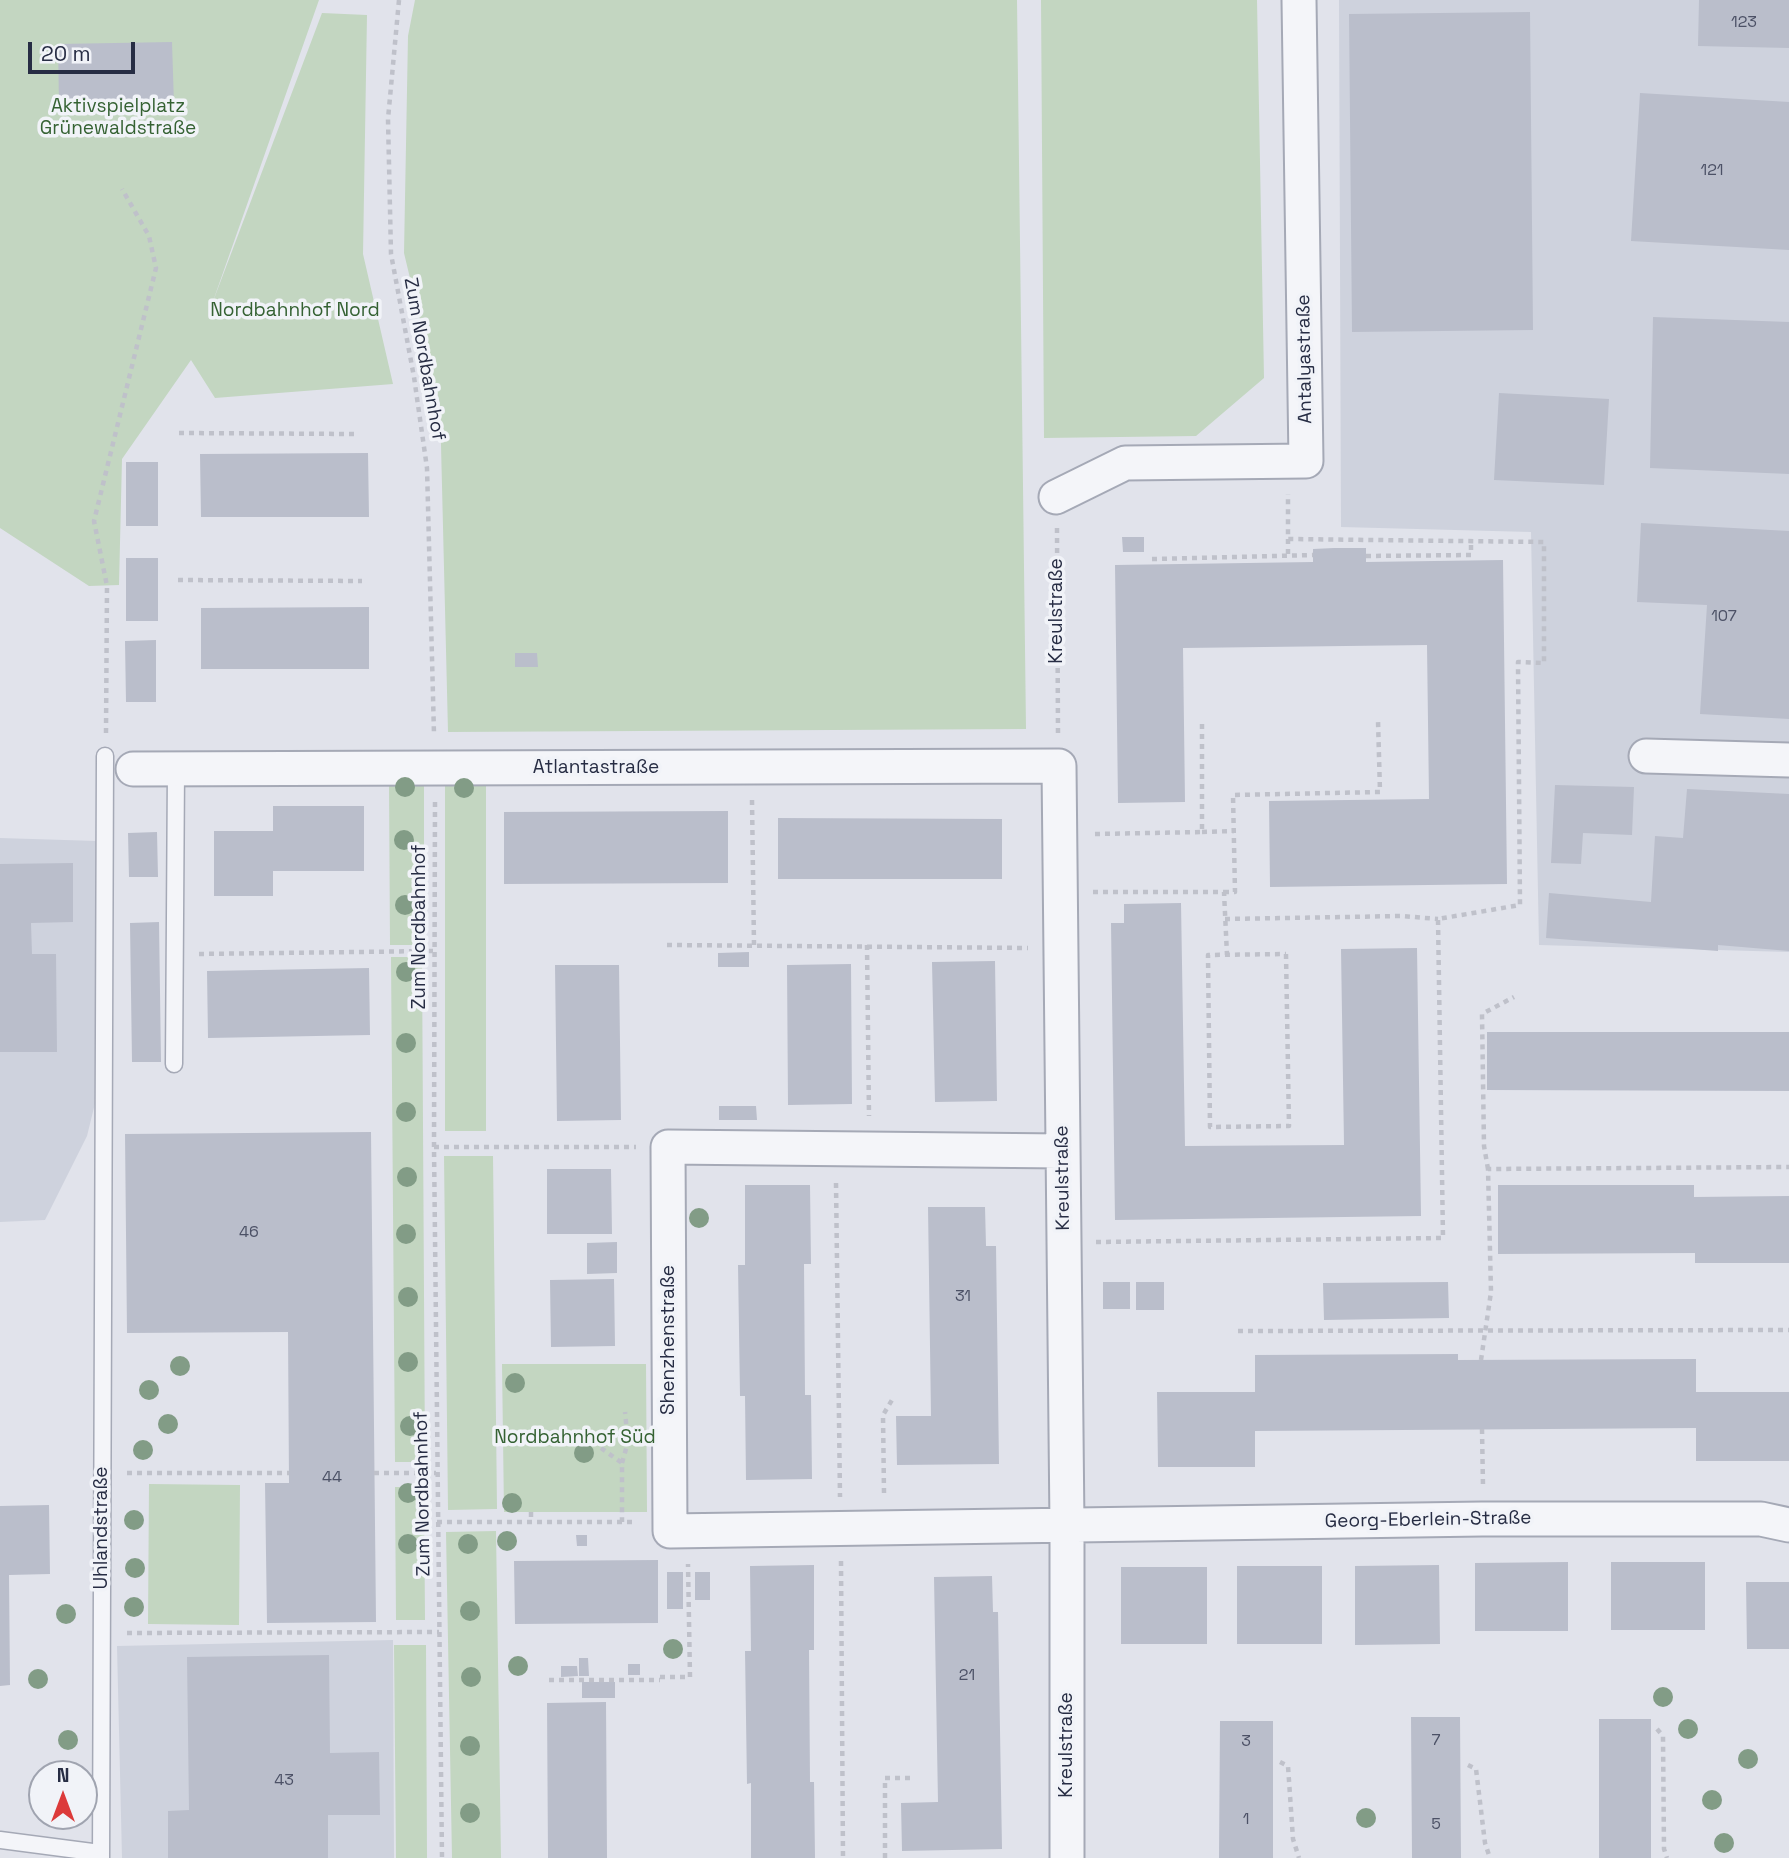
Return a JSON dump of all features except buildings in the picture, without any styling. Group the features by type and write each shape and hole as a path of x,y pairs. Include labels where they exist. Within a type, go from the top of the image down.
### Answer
{"street":[{"name":"Antalyastraße","path":"1287,461 1306,461 1299,0"},
{"path":"1056,497 1125,463 1287,461"},
{"path":"1646,756 1789,760"},
{"name":"Atlantastraße","path":"119,762 176,769 1059,766"},
{"name":"Kreulstraße","path":"1059,766 1067,1525 1067,1858"},
{"path":"668,1147 1063,1151"},
{"name":"Shenzhenstraße","path":"668,1147 679,1531"},
{"name":"Georg-Eberlein-Straße","path":"1067,1525 1482,1519 1760,1519 1789,1525"},
{"path":"679,1531 1067,1525"}],"lane":[{"name":"Uhlandstraße","path":"101,1855 105,1197 119,762"},
{"path":"174,1063 176,769"},
{"path":"0,1840 101,1855"}],"path":[{"name":"Zum Nordbahnhof","path":"399,0 388,119 391,254 414,377 427,468 435,769 433,951 436,1473 442,1858"},
{"path":"119,762 107,586 93,521 156,268 149,236 122,189"},
{"path":"179,433 356,434"},
{"path":"1287,461 1288,557"},
{"name":"Kreulstraße","path":"1056,497 1059,766"},
{"path":"1225,919 1402,916 1438,919 1520,905 1518,662 1544,663 1544,542 1288,539"},
{"path":"1366,556 1471,555 1471,542"},
{"path":"1152,559 1313,555"},
{"path":"178,580 362,581"},
{"path":"1060,891 1236,891 1233,794 1380,792 1378,720"},
{"path":"1202,722 1202,832"},
{"path":"752,768 754,945"},
{"path":"1059,830 1099,835 1234,831"},
{"path":"1224,892 1227,955"},
{"path":"1064,1242 1443,1238 1438,919"},
{"path":"667,945 1060,949"},
{"path":"867,945 869,1149"},
{"path":"175,955 433,951"},
{"path":"1286,954 1289,1126 1210,1127 1208,955 1227,955 1286,954"},
{"path":"1481,1360 1491,1292 1488,1169 1483,1146 1482,1014 1514,997"},
{"path":"434,1147 668,1147"},
{"path":"835,1149 843,1858"},
{"path":"1488,1169 1789,1167"},
{"path":"1238,1331 1789,1330"},
{"path":"884,1529 883,1415 892,1401"},
{"path":"622,1522 622,1463 628,1443 625,1412"},
{"path":"1482,1429 1482,1519"},
{"path":"601,1448 622,1463"},
{"path":"102,1473 289,1473"},
{"path":"374,1473 436,1473"},
{"path":"531,1512 531,1522"},
{"path":"437,1522 649,1522 679,1531 690,1676 549,1679"},
{"path":"101,1633 439,1632"},
{"path":"1657,1729 1663,1736 1664,1849 1667,1858"},
{"path":"1280,1762 1288,1766 1293,1839 1298,1858"},
{"path":"1468,1765 1476,1769 1485,1843 1490,1858"},
{"path":"885,1858 885,1778 910,1778"}],"shaded area":[{"path":"1339,0 1789,0 1789,952 1539,945 1531,532 1341,527"},
{"path":"0,838 97,841 100,1083 87,1136 45,1220 0,1222"},
{"path":"393,1640 394,1858 122,1858 117,1646"}],"green space":[{"name":"Aktivspielplatz Grünewaldstraße","path":"0,0 319,0 212,304 322,13 367,15 363,254 393,384 215,398 191,360 122,459 119,585 89,586 0,528"},
{"path":"415,0 1017,0 1026,729 448,732 440,404 404,253 408,36"},
{"path":"1041,0 1257,0 1264,378 1196,436 1044,438"},
{"path":"445,779 486,779 486,1131 445,1131"},
{"path":"389,782 424,782 424,945 390,945"},
{"path":"391,957 422,957 425,1462 395,1462"},
{"path":"444,1156 493,1156 497,1509 448,1510"},
{"name":"Nordbahnhof Süd","path":"502,1364 646,1364 647,1512 504,1512"},
{"path":"149,1484 240,1485 239,1625 148,1624"},
{"path":"395,1487 424,1487 425,1620 396,1620"},
{"path":"496,1531 501,1858 452,1858 446,1532"},
{"path":"394,1645 426,1645 427,1858 396,1858"}],"park label":[{"name":"Nordbahnhof Nord","path":"295,311"}]}
